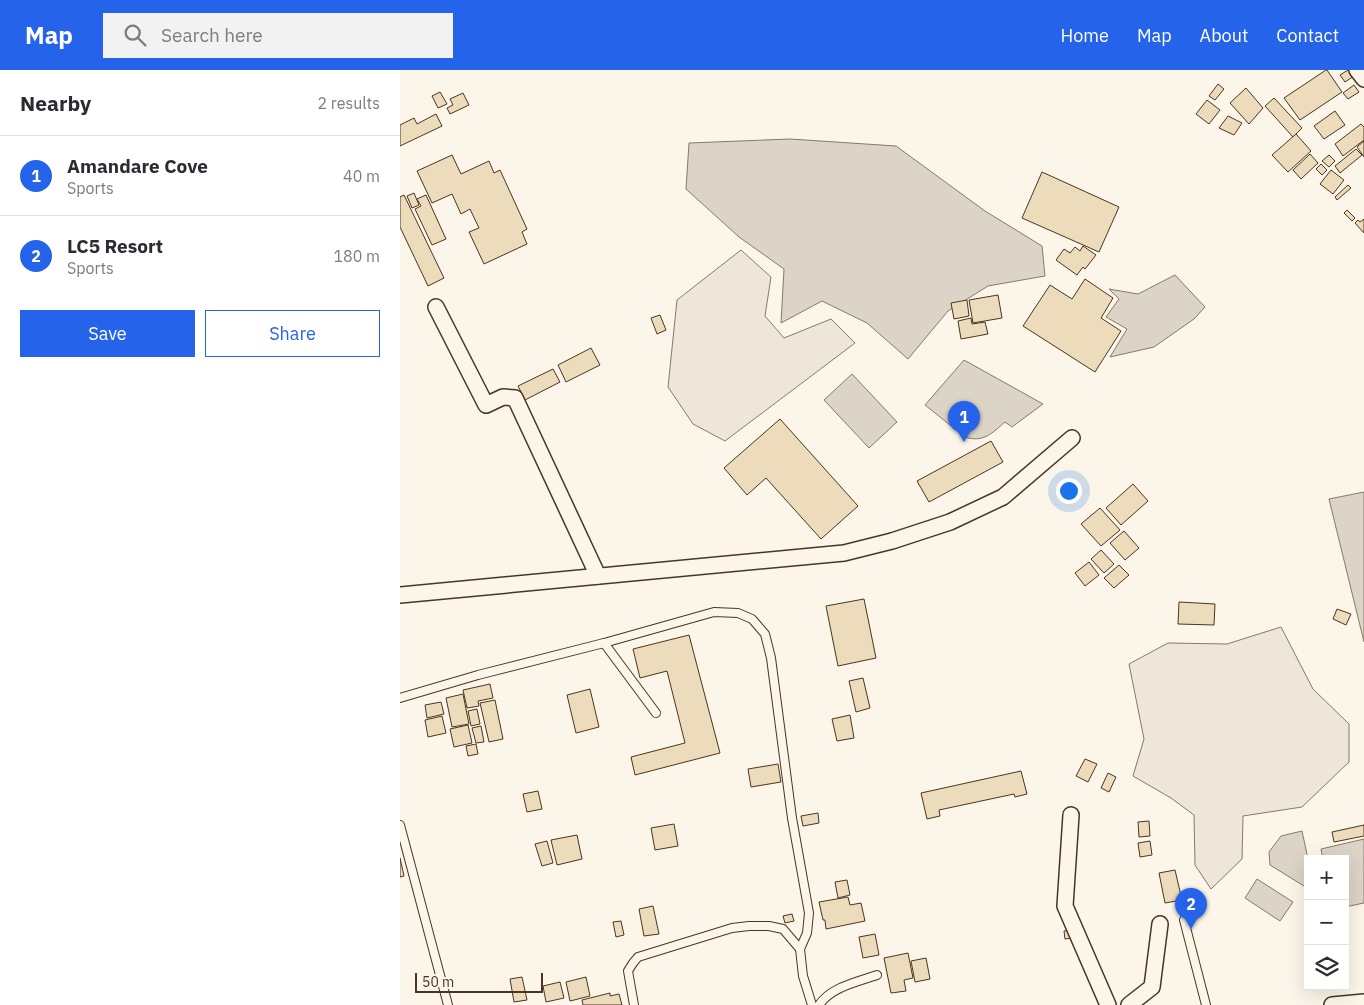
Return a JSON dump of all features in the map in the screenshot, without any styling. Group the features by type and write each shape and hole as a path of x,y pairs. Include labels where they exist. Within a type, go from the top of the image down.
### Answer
{"street":[{"path":"1357,70 1364,79"},
{"path":"436,307 486,405 503,398 515,398 598,576"},
{"path":"400,595 844,553 892,541 950,522 1003,497 1072,438"},
{"path":"1071,814 1065,906 1108,1005"},
{"path":"1129,1005 1152,987 1160,924"},
{"path":"1332,1005 1364,1002"}],"lane":[{"path":"400,698 478,675 604,644 714,612 738,613 752,620 765,634 771,658 792,818 809,913 807,933 800,949 803,976 812,1005"},
{"path":"604,644 656,713"},
{"path":"400,825 448,1005"},
{"path":"1184,920 1206,1005"},
{"path":"634,1005 628,971 638,957 732,928 749,926 769,926 783,929 800,949"},
{"path":"819,1005 823,999 835,990 877,975"}],"shaded area":[{"path":"790,139 896,146 985,211 1042,246 1045,276 988,286 948,311 908,359 867,323 822,301 781,323 784,269 739,237 686,189 689,143"},
{"path":"741,250 771,277 765,316 784,338 831,319 855,343 725,441 693,424 668,387 677,300"},
{"path":"1175,275 1205,307 1194,319 1154,347 1110,357 1127,329 1106,317 1119,299 1109,289 1138,294"},
{"path":"964,360 1043,404 1012,427 1005,422 983,438 972,439 965,437 925,405"},
{"path":"852,374 897,422 869,448 824,400"},
{"path":"1364,492 1364,642 1329,499"},
{"path":"1281,627 1313,689 1349,724 1349,762 1302,807 1243,816 1242,859 1211,889 1195,865 1194,815 1171,798 1133,776 1144,739 1129,664 1168,643 1227,644"},
{"path":"1302,831 1307,855 1304,855 1304,886 1270,865 1269,852 1281,836"},
{"path":"1364,839 1364,903 1349,906 1349,855 1322,855 1321,849"},
{"path":"1257,879 1293,902 1280,921 1245,898"}],"building":[{"path":"1326,70 1342,92 1300,120 1284,98"},
{"path":"1348,70 1354,76 1345,82 1340,75"},
{"path":"1218,84 1224,89 1215,100 1209,96"},
{"path":"1354,85 1359,92 1348,99 1343,93"},
{"path":"1246,88 1263,108 1249,124 1230,103"},
{"path":"440,92 447,104 438,108 432,96"},
{"path":"463,93 469,105 450,114 447,108 453,105 450,99"},
{"path":"1274,98 1302,128 1293,137 1265,106"},
{"path":"1207,100 1220,110 1209,124 1196,114"},
{"path":"1335,111 1345,125 1324,139 1314,126"},
{"path":"436,114 442,126 400,146 400,125 414,118 417,124"},
{"path":"1228,116 1242,123 1234,135 1219,128"},
{"path":"1361,124 1364,127 1364,140 1343,156 1335,144"},
{"path":"1296,134 1311,151 1288,172 1272,155"},
{"path":"1364,141 1364,157 1357,147"},
{"path":"1356,149 1362,155 1340,173 1335,166"},
{"path":"1310,154 1318,163 1301,179 1293,170"},
{"path":"452,155 461,174 489,161 494,173 500,170 527,229 522,232 527,244 484,264 469,232 479,228 470,209 461,214 452,194 432,203 417,171"},
{"path":"1329,155 1335,161 1329,167 1322,161"},
{"path":"1321,164 1327,170 1322,175 1316,169"},
{"path":"1331,170 1344,180 1333,194 1320,184"},
{"path":"1042,172 1119,207 1099,252 1022,218"},
{"path":"1348,185 1351,188 1337,200 1335,197"},
{"path":"414,193 419,205 412,208 407,196"},
{"path":"404,195 444,278 428,286 400,227 400,197"},
{"path":"426,195 446,239 432,245 415,209 421,206 417,199"},
{"path":"1347,210 1355,218 1352,221 1344,213"},
{"path":"1364,219 1364,233 1355,223 1358,220 1360,222"},
{"path":"1083,246 1096,255 1085,269 1083,267 1077,275 1056,260 1064,249 1070,253 1075,247 1080,251"},
{"path":"1085,279 1113,298 1101,318 1121,331 1095,372 1023,326 1050,285 1072,299"},
{"path":"998,295 1002,318 973,323 969,300"},
{"path":"967,300 969,316 954,319 951,303"},
{"path":"660,315 666,330 657,334 651,318"},
{"path":"971,318 972,324 985,322 988,334 961,339 958,321"},
{"path":"591,348 600,365 566,382 558,365"},
{"path":"553,369 560,382 525,400 518,386"},
{"path":"780,419 858,506 821,539 766,478 747,495 724,468"},
{"path":"991,441 1003,462 929,502 917,481"},
{"path":"1133,484 1148,501 1121,525 1106,508"},
{"path":"1100,508 1120,530 1101,546 1081,524"},
{"path":"1124,531 1139,548 1125,560 1110,543"},
{"path":"1101,550 1114,564 1104,573 1091,559"},
{"path":"1089,562 1099,575 1085,586 1075,573"},
{"path":"1119,565 1129,575 1114,588 1104,578"},
{"path":"864,599 876,658 838,666 826,606"},
{"path":"1179,602 1215,604 1214,625 1178,624"},
{"path":"1337,609 1351,614 1346,625 1333,619"},
{"path":"689,635 720,753 635,775 631,757 685,743 667,671 640,678 633,649"},
{"path":"863,678 870,708 856,712 849,681"},
{"path":"490,684 493,698 478,701 479,706 467,708 463,690"},
{"path":"590,689 599,727 576,733 567,695"},
{"path":"463,694 469,724 452,727 446,698"},
{"path":"495,700 503,739 489,742 480,703"},
{"path":"441,702 444,714 427,718 425,705"},
{"path":"477,709 480,724 471,726 468,711"},
{"path":"850,715 854,738 837,741 832,719"},
{"path":"442,716 446,733 428,737 425,720"},
{"path":"468,725 472,743 454,747 450,729"},
{"path":"481,726 484,742 476,743 472,728"},
{"path":"476,744 478,754 468,756 466,746"},
{"path":"1085,759 1097,764 1088,782 1076,776"},
{"path":"778,764 781,782 751,787 748,769"},
{"path":"1021,771 1027,794 1015,797 1014,794 939,810 940,816 927,819 921,793"},
{"path":"1108,773 1116,777 1109,792 1101,788"},
{"path":"538,791 542,809 527,812 523,794"},
{"path":"818,813 819,823 803,826 801,816"},
{"path":"1149,821 1150,836 1139,837 1138,822"},
{"path":"674,824 678,846 655,850 651,828"},
{"path":"1364,825 1364,836 1334,842 1332,832"},
{"path":"577,835 582,859 557,865 551,840"},
{"path":"547,841 553,863 542,866 535,844"},
{"path":"1150,841 1152,855 1140,857 1138,843"},
{"path":"400,858 404,876 400,877"},
{"path":"1175,870 1182,900 1165,903 1159,873"},
{"path":"847,880 850,895 838,898 835,882"},
{"path":"848,897 850,905 861,903 865,921 826,929 819,902"},
{"path":"653,906 659,934 644,936 639,909"},
{"path":"792,914 794,921 785,923 783,916"},
{"path":"621,921 624,935 616,937 613,922"},
{"path":"1070,930 1072,938 1065,939 1064,931"},
{"path":"875,934 879,955 863,958 859,937"},
{"path":"908,953 913,978 904,980 906,991 891,993 884,958"},
{"path":"926,958 930,979 915,982 911,961"},
{"path":"522,977 527,1000 514,1002 510,979"},
{"path":"586,977 590,996 570,1001 566,982"},
{"path":"560,982 564,998 546,1002 543,986"},
{"path":"610,993 610,996 619,994 622,1005 583,1005 582,1000"}],"place":[{"name":"Amandare Cove","path":"964,442"},
{"name":"LC5 Resort","path":"1191,929"}]}
